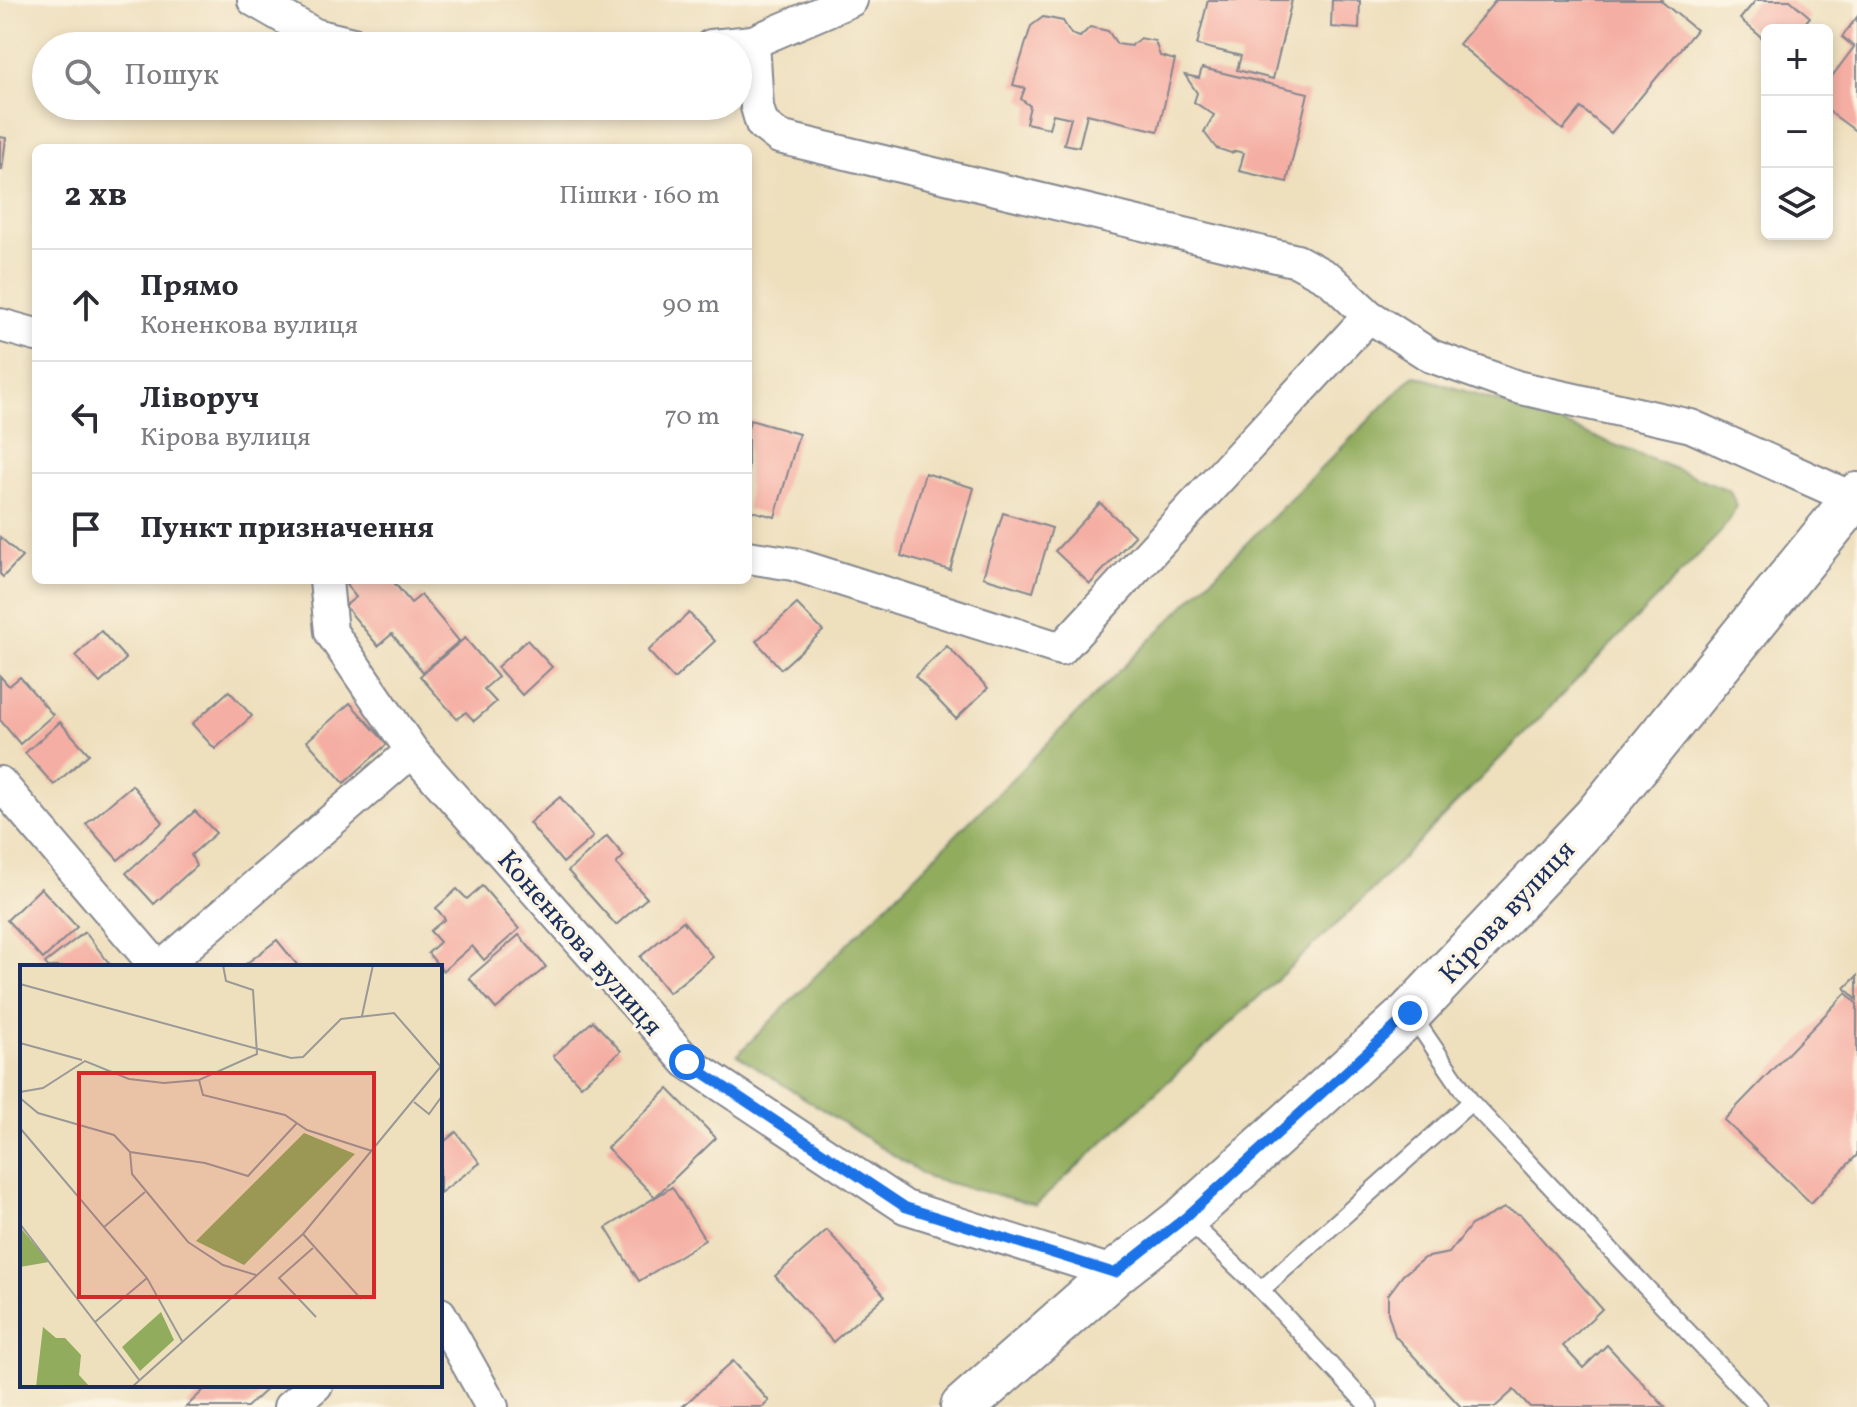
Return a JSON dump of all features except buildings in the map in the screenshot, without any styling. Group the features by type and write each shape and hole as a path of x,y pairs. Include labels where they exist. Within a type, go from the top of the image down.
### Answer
{"main road":[{"name":"Кірова вулиця","path":"963,1407 1115,1273 1186,1217 1410,1013 1596,816 1856,497"}],"street":[{"path":"254,0 310,32"},
{"path":"851,0 753,42 757,107 762,124 779,137 1297,261 1330,279 1369,316 1431,356 1517,387 1691,426 1856,497"},
{"path":"752,558 793,564 1061,649 1369,316"},
{"path":"0,325 32,334"},
{"name":"Коненкова вулиця","path":"326,584 331,632 412,751 687,1062 905,1207 1115,1273"},
{"path":"162,965 412,751"},
{"path":"0,783 158,965"},
{"path":"442,1318 492,1407"},
{"path":"290,1407 314,1387"}],"lane":[{"path":"1410,1013 1471,1102 1759,1407"},
{"path":"1261,1290 1471,1102"},
{"path":"1186,1217 1261,1290 1369,1407"}],"green space":[{"path":"1414,375 1537,414 1729,490 1737,506 1721,532 1362,900 1036,1205 929,1178 737,1055"}],"route":[{"path":"687,1062 905,1207 1115,1273 1186,1217 1410,1013"}]}
